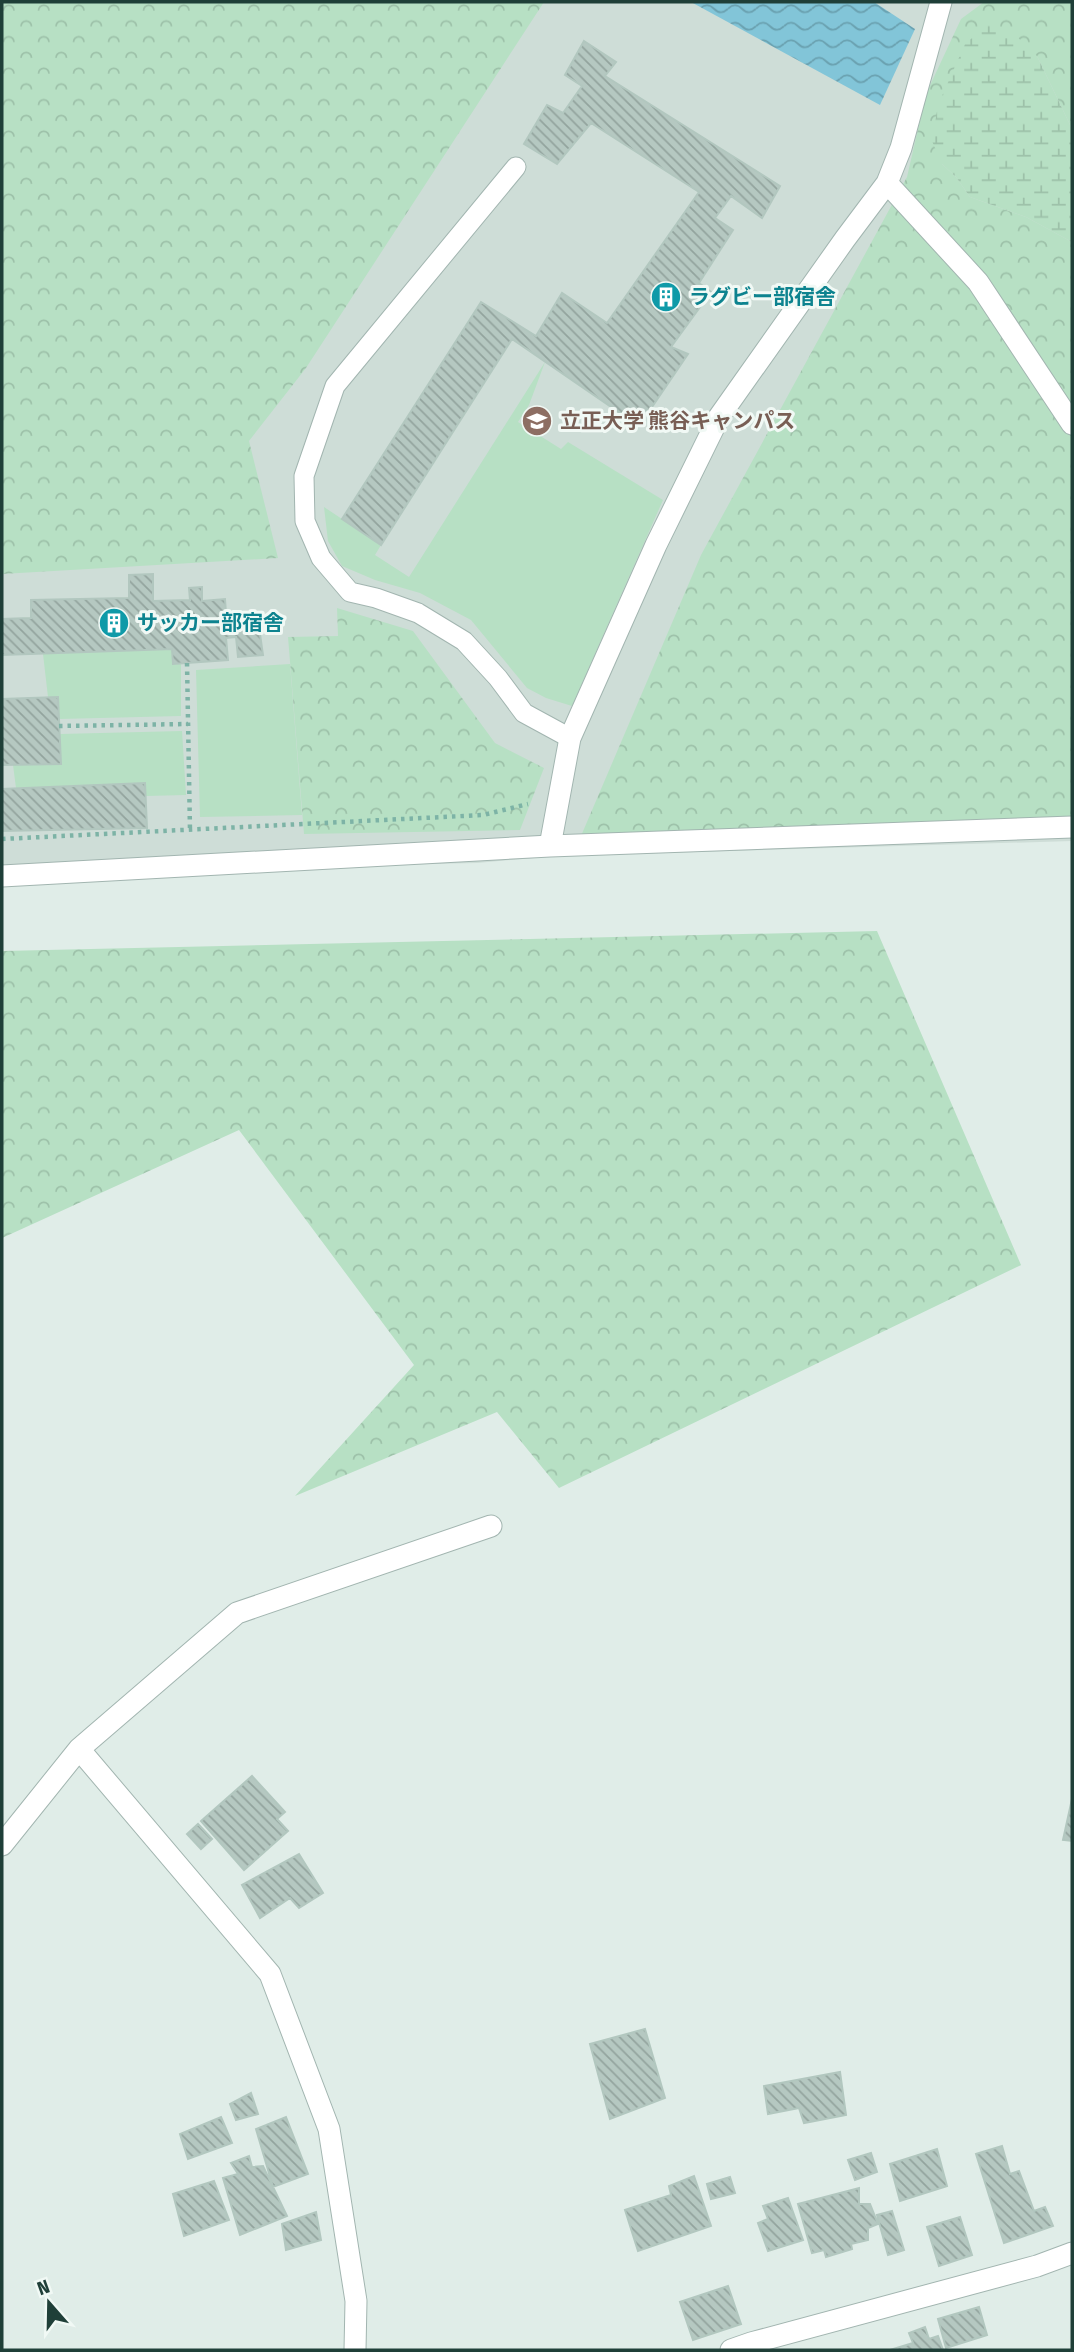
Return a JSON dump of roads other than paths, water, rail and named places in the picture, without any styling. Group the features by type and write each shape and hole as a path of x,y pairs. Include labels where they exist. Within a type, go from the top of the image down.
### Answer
{"street":[{"path":"550,846 570,738 656,545 719,417 887,183 901,148 941,2"},
{"path":"887,183 978,282 1072,424"},
{"path":"2,876 550,846 1072,827"},
{"path":"2,1845 79,1749 237,1613 491,1526"},
{"path":"79,1749 270,1974 329,2129 356,2301 355,2350"},
{"path":"744,2348 1037,2266 1072,2253"}],"lane":[{"path":"516,167 335,386 304,476 305,521 321,558 350,592 418,613 464,641 498,678 524,713 570,738"}],"water":[{"path":"691,2 874,2 915,29 880,105"}],"place":[{"name":"ラグビー部宿舎","path":"666,297"},
{"name":"立正大学 熊谷キャンパス","path":"537,421"},
{"name":"サッカー部宿舎","path":"114,623"}]}
